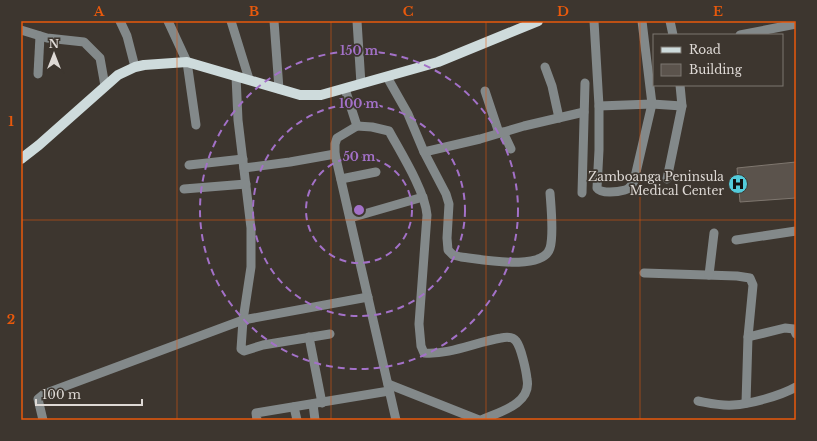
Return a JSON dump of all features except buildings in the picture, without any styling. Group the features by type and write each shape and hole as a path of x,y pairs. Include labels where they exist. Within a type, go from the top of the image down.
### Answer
{"main road":[{"path":"21,159 45,140 105,86 118,76 135,67 186,62 279,90 300,95 321,95 438,62 538,21"}],"street":[{"path":"120,21 127,36 135,67"},
{"path":"168,21 186,62 196,126"},
{"path":"231,21 249,80"},
{"path":"274,21 279,90"},
{"path":"357,21 361,84"},
{"path":"594,21 599,106 597,188 600,192 625,190 631,186 634,181 652,104 642,21"},
{"path":"670,21 673,34"},
{"path":"745,34 796,24"},
{"path":"21,30 40,36 84,42 100,58 105,86"},
{"path":"38,74 40,36"},
{"path":"545,67 552,86 559,118"},
{"path":"236,76 238,120 251,228 251,267 240,340 241,349 242,351 263,345 330,334"},
{"path":"387,77 408,114 424,152 448,200 448,250 453,255 522,263 537,260 546,256 550,248 552,232 550,193"},
{"path":"582,194 585,84"},
{"path":"667,179 682,106 680,86"},
{"path":"345,88 357,126"},
{"path":"485,91 501,133 510,149"},
{"path":"599,106 652,104 682,106"},
{"path":"424,152 584,112"},
{"path":"256,420 256,413 317,404 389,388 480,420 520,401 528,387 518,346 513,338 501,338 432,354 424,353 421,346 419,324 427,215 426,206 423,197 389,130 372,126 357,126 337,138 335,144 335,154 389,388 396,420"},
{"path":"189,165 243,163 335,154"},
{"path":"341,179 376,172"},
{"path":"184,190 246,184"},
{"path":"350,218 423,197"},
{"path":"736,240 796,231"},
{"path":"709,275 714,233"},
{"path":"644,273 746,277 751,281 753,286 748,337 746,403"},
{"path":"43,420 38,399 44,394 243,320 368,297"},
{"path":"748,337 784,328 794,329 796,334"},
{"path":"309,337 317,404 315,420"},
{"path":"698,401 731,405 746,403 782,393 796,387"},
{"path":"294,408 296,420"}],"place":[{"name":"Zamboanga Peninsula Medical Center","path":"738,184"}]}
